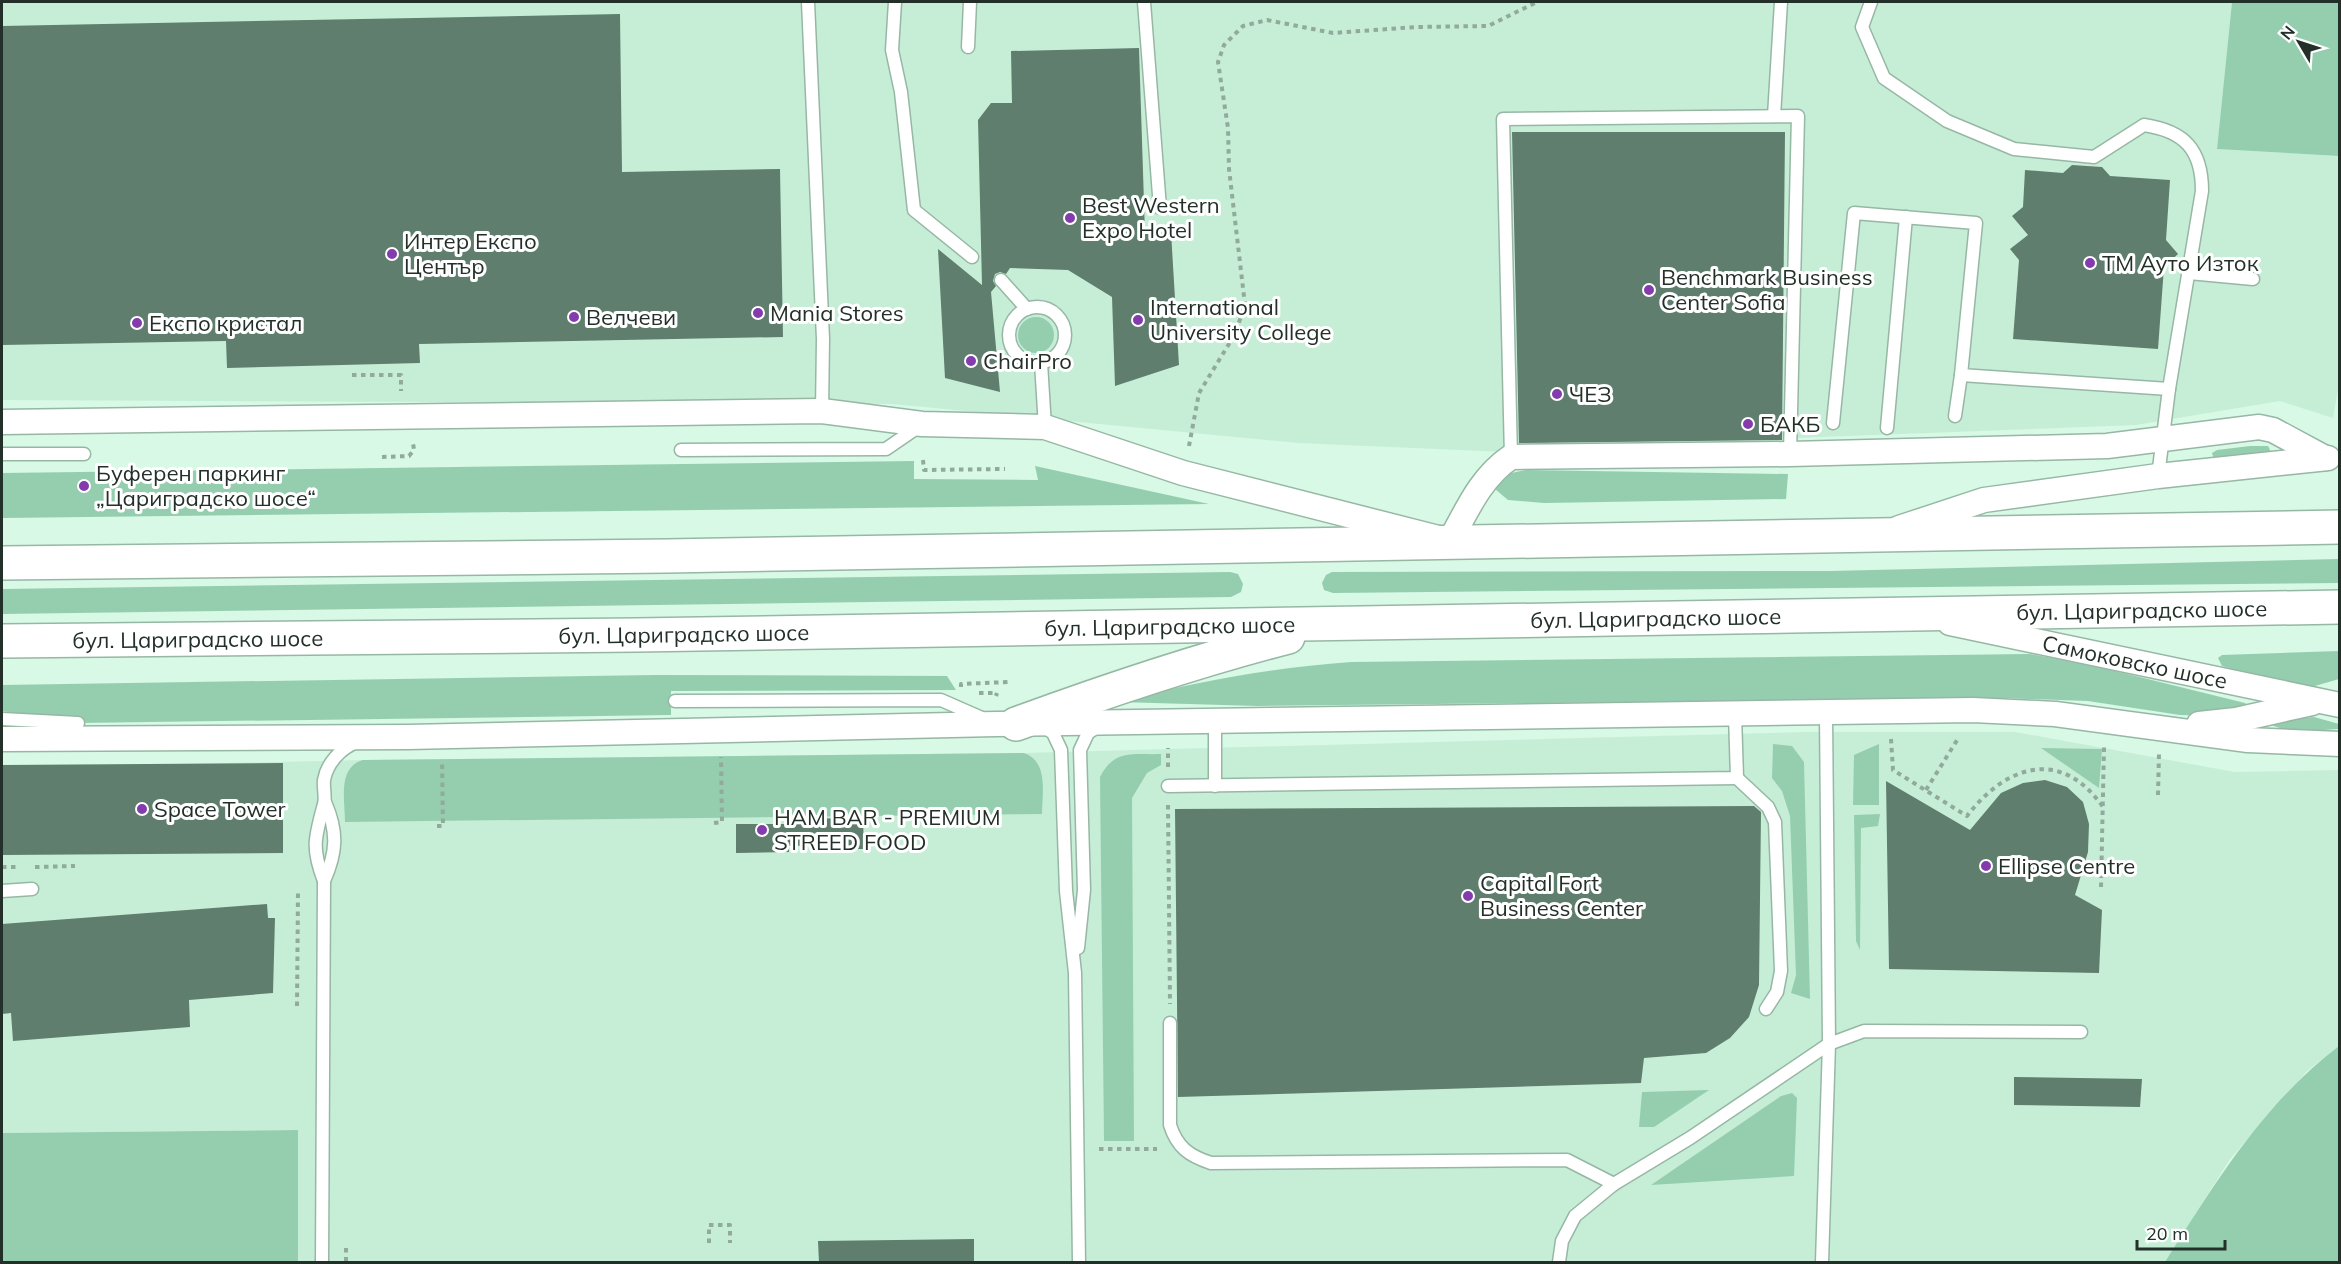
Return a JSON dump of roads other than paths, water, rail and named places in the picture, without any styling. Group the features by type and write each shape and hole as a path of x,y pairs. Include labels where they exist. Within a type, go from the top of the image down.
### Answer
{"highway":[{"path":"2,563 679,556 2340,526"},
{"name":"бул. Цариградско шосе","path":"2,641 1337,624 2340,607"},
{"path":"1016,724 1113,688 1194,662 1337,624"}],"street":[{"path":"2,422 822,411 922,424 1045,427 1183,473 1450,541 1484,481 1494,468 1511,457 1790,454 2107,446 2259,427 2273,430 2332,458"},
{"path":"1877,534 1984,500 2158,476 2332,458"},
{"name":"Самоковско шосе","path":"1916,615 2332,700"},
{"path":"2160,739 2332,700"},
{"path":"2,739 372,737 1016,724 1826,714 1973,710 2055,714 2160,739 2340,744"}],"lane":[{"path":"808,2 823,339 822,411"},
{"path":"895,2 892,50 901,92 914,210 972,256"},
{"path":"968,47 970,2"},
{"path":"1144,2 1160,208"},
{"path":"1774,116 1781,2"},
{"path":"1871,2 1862,27 1884,78 1947,121 2014,149 2094,157 2144,125 2174,132 2195,153 2202,171 2202,191 2169,389 2158,476"},
{"path":"1511,457 1503,119 1774,116 1798,116 1790,454"},
{"path":"1833,423 1854,213 1976,223 1955,416"},
{"path":"1887,428 1906,217"},
{"path":"2189,273 2253,279"},
{"path":"1001,280 1027,309"},
{"path":"1046,308 1060,319 1064,328 1065,337 1058,354 1041,363 1023,360 1011,347 1009,329 1013,320 1027,309 1046,308"},
{"path":"1041,363 1045,427"},
{"path":"1961,375 2169,389"},
{"path":"681,450 886,449 922,424"},
{"path":"2,454 84,454"},
{"path":"675,701 941,700 1053,734 1061,750 1066,891 1075,973 1079,1263"},
{"path":"1822,1263 1829,1044 1826,714"},
{"path":"1735,715 1737,778"},
{"path":"2,719 78,723"},
{"path":"1215,722 1215,786"},
{"path":"1075,973 1084,890 1080,750 1088,733 1105,724"},
{"path":"324,881 334,859 334,823 325,802 324,780 336,756 353,743 372,737"},
{"path":"1168,786 1737,778 1768,807 1775,822 1781,971 1777,992 1766,1009"},
{"path":"322,1263 324,881 316,859 316,824 325,802"},
{"path":"2,891 32,889"},
{"path":"1170,1023 1170,1125 1174,1138 1195,1158 1211,1162 1567,1160 1614,1184"},
{"path":"1559,1263 1562,1241 1575,1216 1614,1184 1690,1138 1829,1044 1864,1031 2080,1032"}],"place":[{"name":"Best Western Expo Hotel","path":"1070,218"},
{"name":"Интер Експо Център","path":"392,254"},
{"name":"ТМ Ауто Изток","path":"2090,263"},
{"name":"Benchmark Business Center Sofia","path":"1649,290"},
{"name":"Mania Stores","path":"758,313"},
{"name":"Велчеви","path":"574,317"},
{"name":"International University College","path":"1138,320"},
{"name":"Експо кристал","path":"137,323"},
{"name":"ChairPro","path":"971,361"},
{"name":"ЧЕЗ","path":"1557,394"},
{"name":"БАКБ","path":"1748,424"},
{"name":"Буферен паркинг „Цариградско шосе“","path":"84,486"},
{"name":"Space Tower","path":"142,809"},
{"name":"HAM BAR - PREMIUM STREED FOOD","path":"762,830"},
{"name":"Ellipse Centre","path":"1986,866"},
{"name":"Capital Fort Business Center","path":"1468,896"}]}
